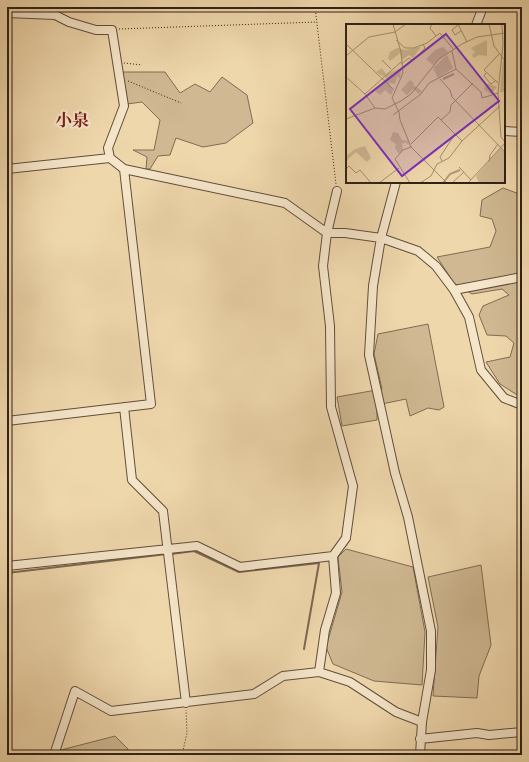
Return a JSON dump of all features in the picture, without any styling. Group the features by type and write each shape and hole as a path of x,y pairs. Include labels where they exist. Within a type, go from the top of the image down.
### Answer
{"street":[{"path":"476,24 483,7"},
{"path":"7,14 54,11 69,22 96,30 112,30 124,106 108,148 110,158 124,169 285,203 327,233 345,233 381,238 418,250 436,266 454,290 469,317 481,370 504,398 522,405"},
{"path":"505,131 522,132"},
{"path":"7,168 110,158"},
{"path":"7,421 151,404 124,169"},
{"path":"396,183 381,238 373,286 369,355 395,473 408,517 431,631 431,670 422,722 420,755"},
{"path":"320,672 325,630 336,593 333,556 346,538 353,486 331,407 330,326 323,266 327,233 337,191"},
{"path":"454,290 522,277"},
{"path":"124,407 132,480 163,511 186,703"},
{"path":"522,447 522,454"},
{"path":"7,566 197,546 240,567 333,556"},
{"path":"54,755 76,691 111,711 254,694 283,676 320,672 350,682 396,712 422,722"},
{"path":"420,738 477,733 489,735 522,732"}],"path":[{"path":"315,7 337,191"},
{"path":"112,30 317,22"},
{"path":"117,63 142,65"},
{"path":"119,78 181,103"},
{"path":"182,755 187,732 186,703"}],"shaded area":[{"path":"122,72 165,72 180,93 195,84 210,92 222,77 247,95 253,123 226,143 203,147 176,138 170,155 158,156 150,169 146,169 147,157 133,150 154,150 160,120 142,102 127,104"},
{"path":"503,188 522,195 522,398 500,384 486,362 510,357 514,343 506,336 487,335 479,315 483,306 509,295 502,289 472,294 454,283 437,257 490,247 496,231 492,219 480,216 482,200"},
{"path":"428,324 444,407 439,410 428,408 410,416 406,399 377,405 377,420 342,426 337,397 382,389 374,354 378,334"},
{"path":"346,549 413,567 425,632 422,685 374,681 333,664 326,647 342,592 338,557"},
{"path":"481,565 491,645 479,676 477,698 433,696 438,627 428,577"},
{"path":"115,736 128,749 128,755 61,755 61,750"}],"waterway":[{"path":"171,554 194,551 239,572 319,563 304,649"},
{"path":"7,573 167,554"}],"district":[{"name":"小泉","path":"72,120"}]}
